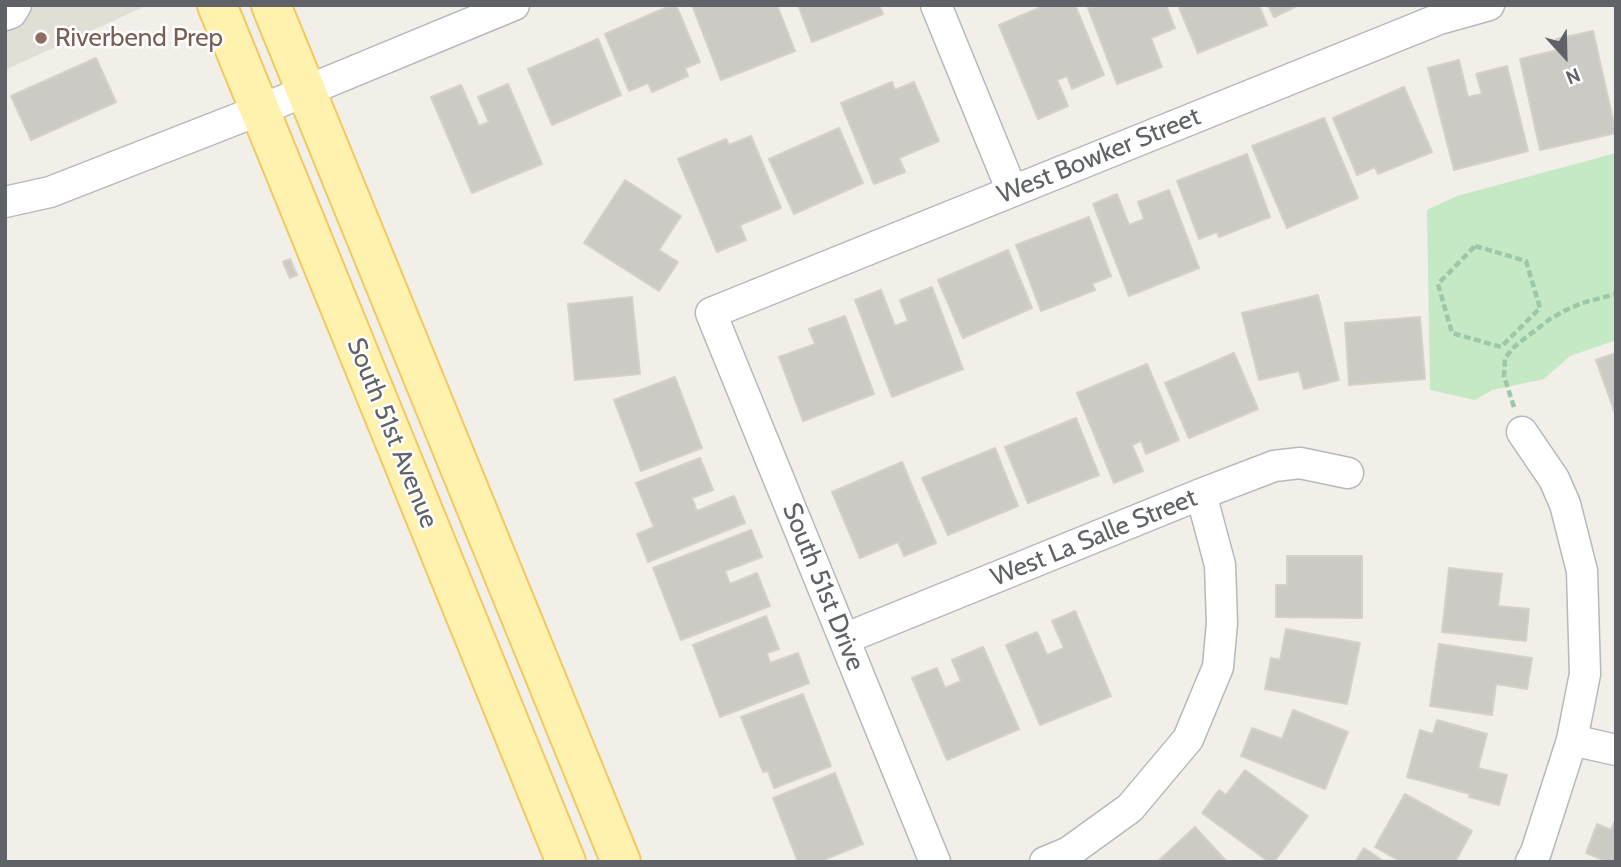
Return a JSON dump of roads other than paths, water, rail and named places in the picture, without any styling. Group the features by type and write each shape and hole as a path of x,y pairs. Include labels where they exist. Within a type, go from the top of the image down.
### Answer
{"main road":[{"name":"South 51st Avenue","path":"217,5 566,862"},
{"name":"South 51st Avenue","path":"271,5 621,862"}],"street":[{"path":"5,15 11,13 16,5"},
{"path":"5,202 50,192 260,110 514,5"},
{"path":"936,5 1012,191"},
{"name":"West Bowker Street","path":"710,313 1439,19 1489,5"},
{"name":"South 51st Drive","path":"710,313 934,862"},
{"path":"1522,432 1554,478 1565,504 1582,571 1585,674 1572,740 1531,862"},
{"name":"West La Salle Street","path":"844,639 1274,466 1300,463 1348,473"},
{"path":"1045,862 1069,852 1130,808 1188,739 1218,667 1222,623 1220,565 1201,495"},
{"path":"1572,740 1616,750"}],"place":[{"name":"Riverbend Prep","path":"41,38"}]}
